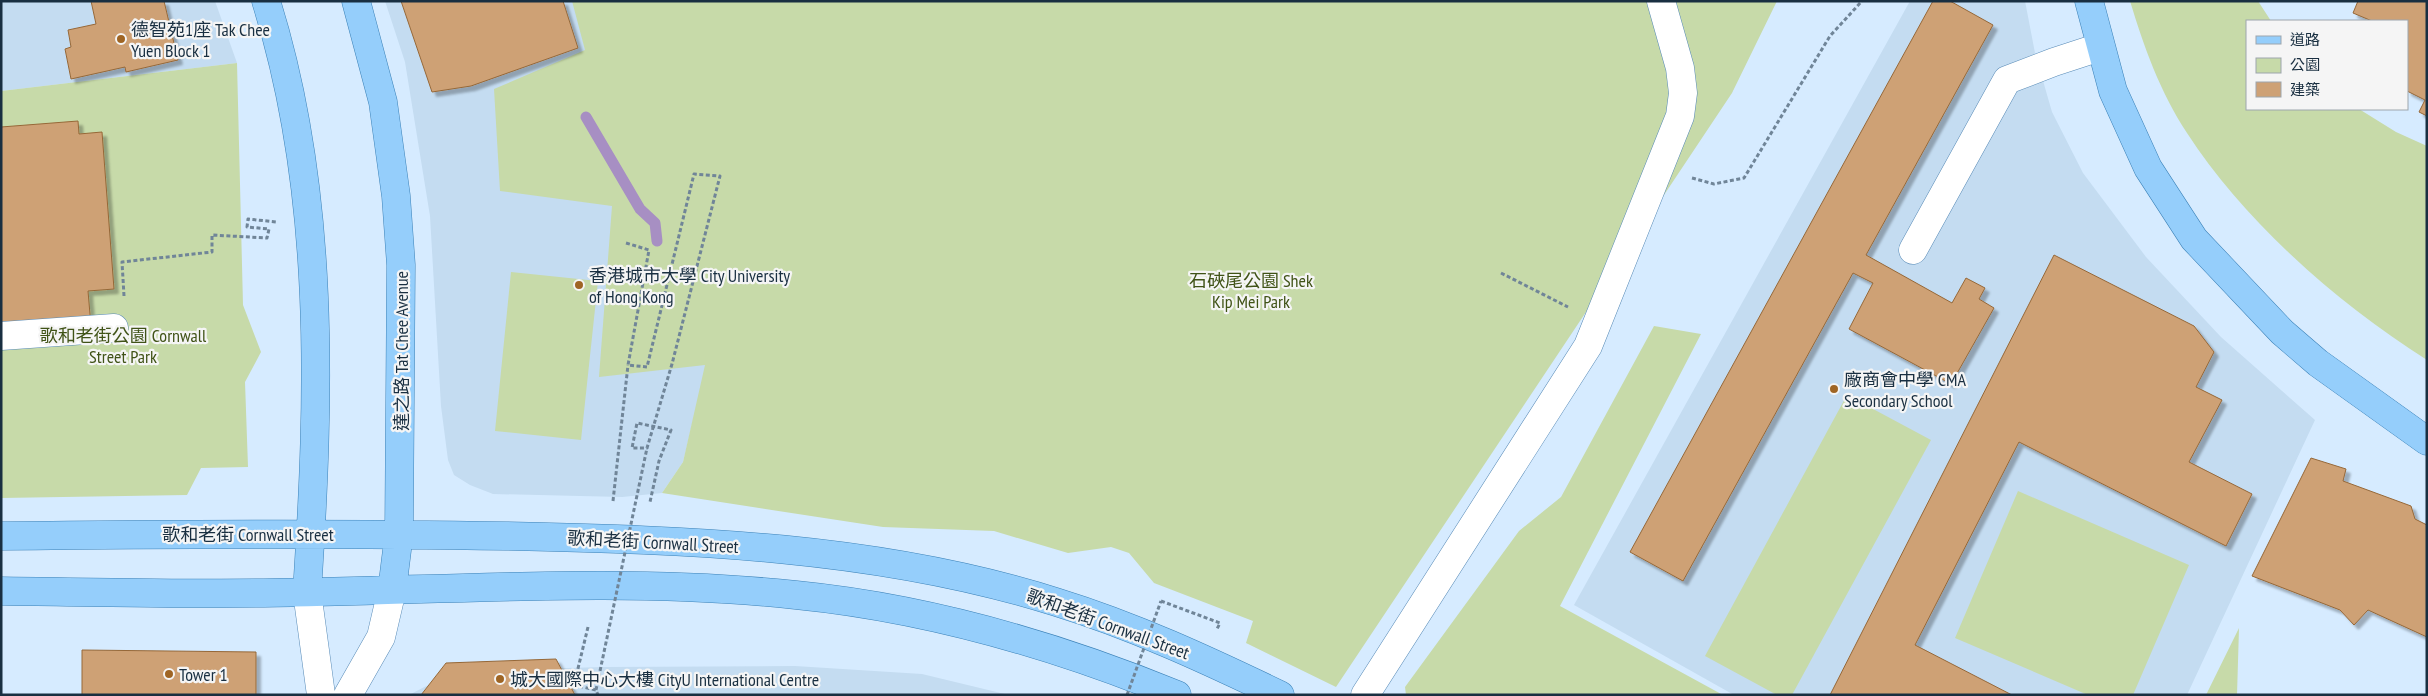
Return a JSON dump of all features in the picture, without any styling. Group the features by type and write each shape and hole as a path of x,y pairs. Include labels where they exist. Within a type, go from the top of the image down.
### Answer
{"main road":[{"path":"266,1 292,106 309,204 316,354 311,533 306,592"},
{"name":"達之路 Tat Chee Avenue","path":"356,1 383,102 396,196 401,265 399,534 392,590"},
{"path":"2089,1 2100,47 2114,91 2148,168 2194,240 2282,332 2318,363 2427,441"},
{"name":"歌和老街 Cornwall Street","path":"1,536 399,534 614,538 753,546 896,564 1055,602 1150,636 1280,695"},
{"path":"1,591 306,592 696,588 797,595 883,607 942,619 1077,657 1176,695"}],"street":[{"path":"1365,695 1588,346 1680,116 1683,93 1680,68 1661,1"},
{"path":"1913,250 2007,80 2100,47"},
{"path":"1,336 114,328"},
{"name":"達之路 Tat Chee Avenue","path":"348,695 381,637 392,590"},
{"path":"306,592 321,695"}],"path":[{"path":"598,695 596,690 647,448 672,364 720,176 694,174 647,366 628,365"},
{"path":"122,262 212,252 212,235 267,238 269,229 248,227 248,219 283,222"},
{"path":"613,501 628,365 649,250 626,244"},
{"path":"1501,273 1571,308"},
{"path":"647,448 632,448 637,423 671,430 659,461 651,500"},
{"path":"1127,695 1161,601 1220,623"},
{"path":"588,627 574,685 596,690"}],"shaded area":[{"path":"1,1 215,1 237,63 1,91"},
{"name":"香港城市大學 City University of Hong Kong","path":"385,1 680,1 740,225 683,462 662,493 622,497 493,494 470,485 454,475 448,460 441,406 430,216 405,62"},
{"path":"1910,1 2025,1 2035,53 2052,112 2083,173 2146,257 2221,337 2315,420 2187,695 1734,695 1574,605"},
{"path":"795,666 922,674 1009,695 409,695 455,671 605,667"}],"green space":[{"name":"石硤尾公園 Shek Kip Mei Park","path":"572,1 1777,1 1732,93 1336,687 1246,643 1253,621 1154,583 1129,553 1111,547 1068,553 994,531 883,527 662,493 683,462 705,365 599,377 612,206 500,191 494,89 585,50"},
{"path":"2130,1 2258,1 2270,20 2246,20 2246,110 2361,110 2396,132 2427,146 2427,360 2393,338 2327,287 2265,229 2236,198 2210,166 2177,117 2161,85"},
{"name":"歌和老街公園 Cornwall Street Park","path":"237,63 243,305 261,352 245,382 248,467 201,468 187,495 1,498 1,91"},
{"path":"511,272 598,281 581,440 495,431"},
{"path":"1654,326 1701,334 1560,606 1723,695 1406,695 1405,687 1519,531 1561,497"},
{"path":"1847,395 1931,440 1792,695 1777,695 1705,656"},
{"path":"2018,491 2189,565 2133,695 2088,695 1955,638"},
{"path":"2239,628 2237,695 2206,695"}],"building":[{"name":"德智苑1座 Tak Chee Yuen Block 1","path":"91,1 164,1 178,60 126,72 125,67 71,79 65,49 71,47 68,30 96,24"},
{"path":"401,1 563,1 578,48 471,86 432,92"},
{"path":"1933,1 1950,1 1993,25 1866,255 1952,303 1966,278 1985,288 1979,299 1994,308 1951,384 1849,329 1873,283 1853,273 1683,581 1630,552"},
{"path":"2358,1 2427,1 2427,116 2419,112 2425,100 2408,92 2408,20 2370,20 2353,13"},
{"path":"78,121 79,134 102,132 114,289 88,291 91,326 1,332 1,127"},
{"path":"2054,255 2194,326 2214,352 2196,387 2222,400 2189,462 2252,494 2226,546 2019,442 1915,645 2012,695 1830,695"},
{"path":"2311,458 2346,469 2343,481 2411,506 2415,519 2427,525 2427,637 2368,610 2354,625 2340,610 2252,576"},
{"name":"Tower 1","path":"82,650 256,652 256,695 82,695"},
{"name":"城大國際中心大樓 CityU International Centre","path":"556,659 575,695 421,695 446,663"}],"waterway":[{"path":"586,117 640,209 655,223 657,241"}],"place":[{"name":"德智苑1座 Tak Chee Yuen Block 1","path":"121,39"},
{"name":"香港城市大學 City University of Hong Kong","path":"579,285"},
{"name":"廠商會中學 CMA Secondary School","path":"1834,389"},
{"name":"Tower 1","path":"169,674"},
{"name":"城大國際中心大樓 CityU International Centre","path":"500,679"}]}
